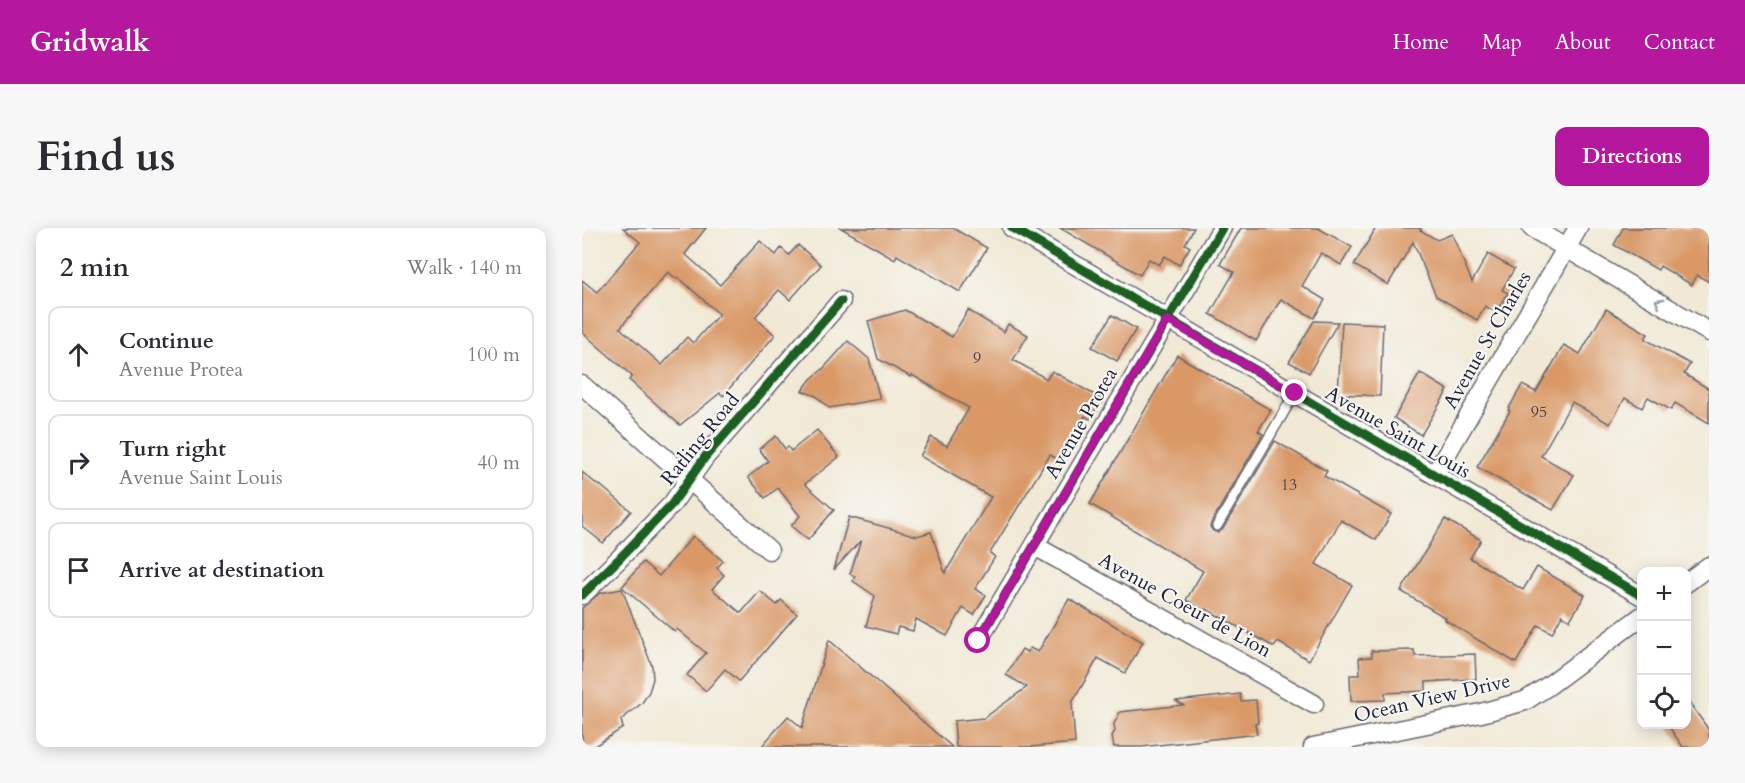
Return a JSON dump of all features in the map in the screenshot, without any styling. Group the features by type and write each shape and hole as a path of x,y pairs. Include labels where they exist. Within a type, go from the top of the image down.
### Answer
{"street":[{"name":"Avenue Saint Louis","path":"1012,228 1637,594"},
{"name":"Avenue Protea","path":"978,641 1222,228"},
{"path":"1532,228 1709,332"},
{"name":"Avenue St Charles","path":"1435,474 1578,228"},
{"name":"Ratling Road","path":"582,595 672,504 705,457 841,301"},
{"path":"582,385 769,550"},
{"name":"Avenue Coeur de Lion","path":"1035,546 1314,704"},
{"path":"1691,579 1709,566"},
{"name":"Ocean View Drive","path":"1313,747 1481,713 1524,701 1548,686 1637,619"}],"lane":[{"path":"1217,526 1295,393"}],"building":[{"path":"623,228 706,228 685,254 720,285 760,241 776,255 781,248 789,255 798,245 821,265 790,300 779,290 755,317 775,335 723,396 720,393 680,425 629,380 632,376 582,332 582,280 597,292 640,242","holes":["668,272 677,279 678,277 719,314 693,343 687,337 662,365 620,328"]},
{"path":"841,228 953,228 987,248 960,292 897,255 895,259"},
{"path":"1060,228 1194,228 1185,244 1190,247 1179,265 1165,256 1159,265 1149,259 1140,275"},
{"path":"1241,228 1318,228 1352,247 1341,265 1321,253 1302,286 1325,300 1314,318 1281,299 1256,341 1210,314 1234,272 1220,264"},
{"path":"1376,228 1421,228 1420,230 1437,240 1452,234 1472,282 1488,254 1514,269 1502,290 1508,293 1496,312 1485,306 1477,320 1436,296 1413,242 1388,285 1354,265"},
{"path":"1623,228 1709,228 1709,282 1697,275 1692,285 1660,266 1658,270 1614,245"},
{"path":"1606,309 1648,334 1645,339 1690,364 1684,374 1709,389 1709,423 1675,403 1671,410 1648,397 1642,408 1625,398 1610,424 1572,402 1541,456 1574,475 1553,510 1477,467 1510,411 1508,410 1522,385 1536,392 1564,345 1580,354"},
{"path":"905,310 952,337 968,310 1004,332 1008,324 1028,335 1013,360 1047,379 1052,371 1102,399 1090,419 1085,416 1059,460 1050,455 990,553 995,557 975,589 986,595 974,615 963,608 947,636 916,619 913,631 898,627 896,634 866,626 875,596 853,581 855,576 850,574 861,540 834,570 849,517 917,536 931,532 945,573 991,497 920,456 931,437 947,446 969,408 912,375 911,377 878,359 868,321"},
{"path":"1112,315 1136,329 1117,361 1092,347"},
{"path":"1314,321 1338,322 1309,373 1289,362"},
{"path":"1342,322 1383,324 1380,396 1338,394"},
{"path":"848,341 869,359 880,399 829,408 816,396 802,391"},
{"path":"1177,355 1271,410 1258,431 1263,434 1211,523 1210,527 1213,531 1218,533 1223,529 1275,441 1327,471 1324,476 1391,514 1376,540 1341,520 1316,564 1352,585 1309,660 1278,642 1274,647 1186,600 1203,571 1090,504"},
{"path":"1420,373 1448,390 1421,435 1394,418"},
{"path":"817,430 839,457 805,484 834,510 808,540 791,526 800,516 778,488 765,498 748,477 768,461 759,449 776,436 785,449 788,447 791,451"},
{"path":"582,472 631,511 603,543 582,526"},
{"path":"1445,519 1481,540 1470,558 1523,590 1537,567 1585,595 1570,620 1562,615 1552,633 1538,625 1516,663 1401,591"},
{"path":"693,536 723,561 717,568 724,575 712,589 741,613 760,591 777,605 781,600 797,614 739,681 725,669 706,691 687,675 706,653 677,629 675,632 622,587 643,562 659,576"},
{"path":"622,589 652,666 653,679 642,703 621,720 623,728 593,747 582,747 582,608 600,593"},
{"path":"1069,599 1143,642 1125,673 1098,658 1072,703 1075,743 1029,747 956,747 954,721 984,718 1027,687 1006,675 1022,649 1027,652 1030,648 1038,652"},
{"path":"829,640 952,747 761,747 788,716 802,728"},
{"path":"1414,650 1415,656 1475,654 1476,679 1426,682 1426,691 1385,693 1385,700 1351,701 1350,675 1360,675 1359,658 1372,657 1371,651"},
{"path":"1240,694 1241,701 1256,700 1257,734 1141,747 1114,747 1112,736 1115,731 1114,724 1120,712 1183,705 1176,701"},
{"path":"1691,705 1709,730 1709,747 1683,747 1670,729 1691,729"}],"cycle path":[{"path":"1012,228 1637,593"},
{"path":"978,641 1222,228"},
{"path":"582,595 672,504 705,457 841,301"}],"route":[{"path":"978,641 1167,320 1295,393"}]}
